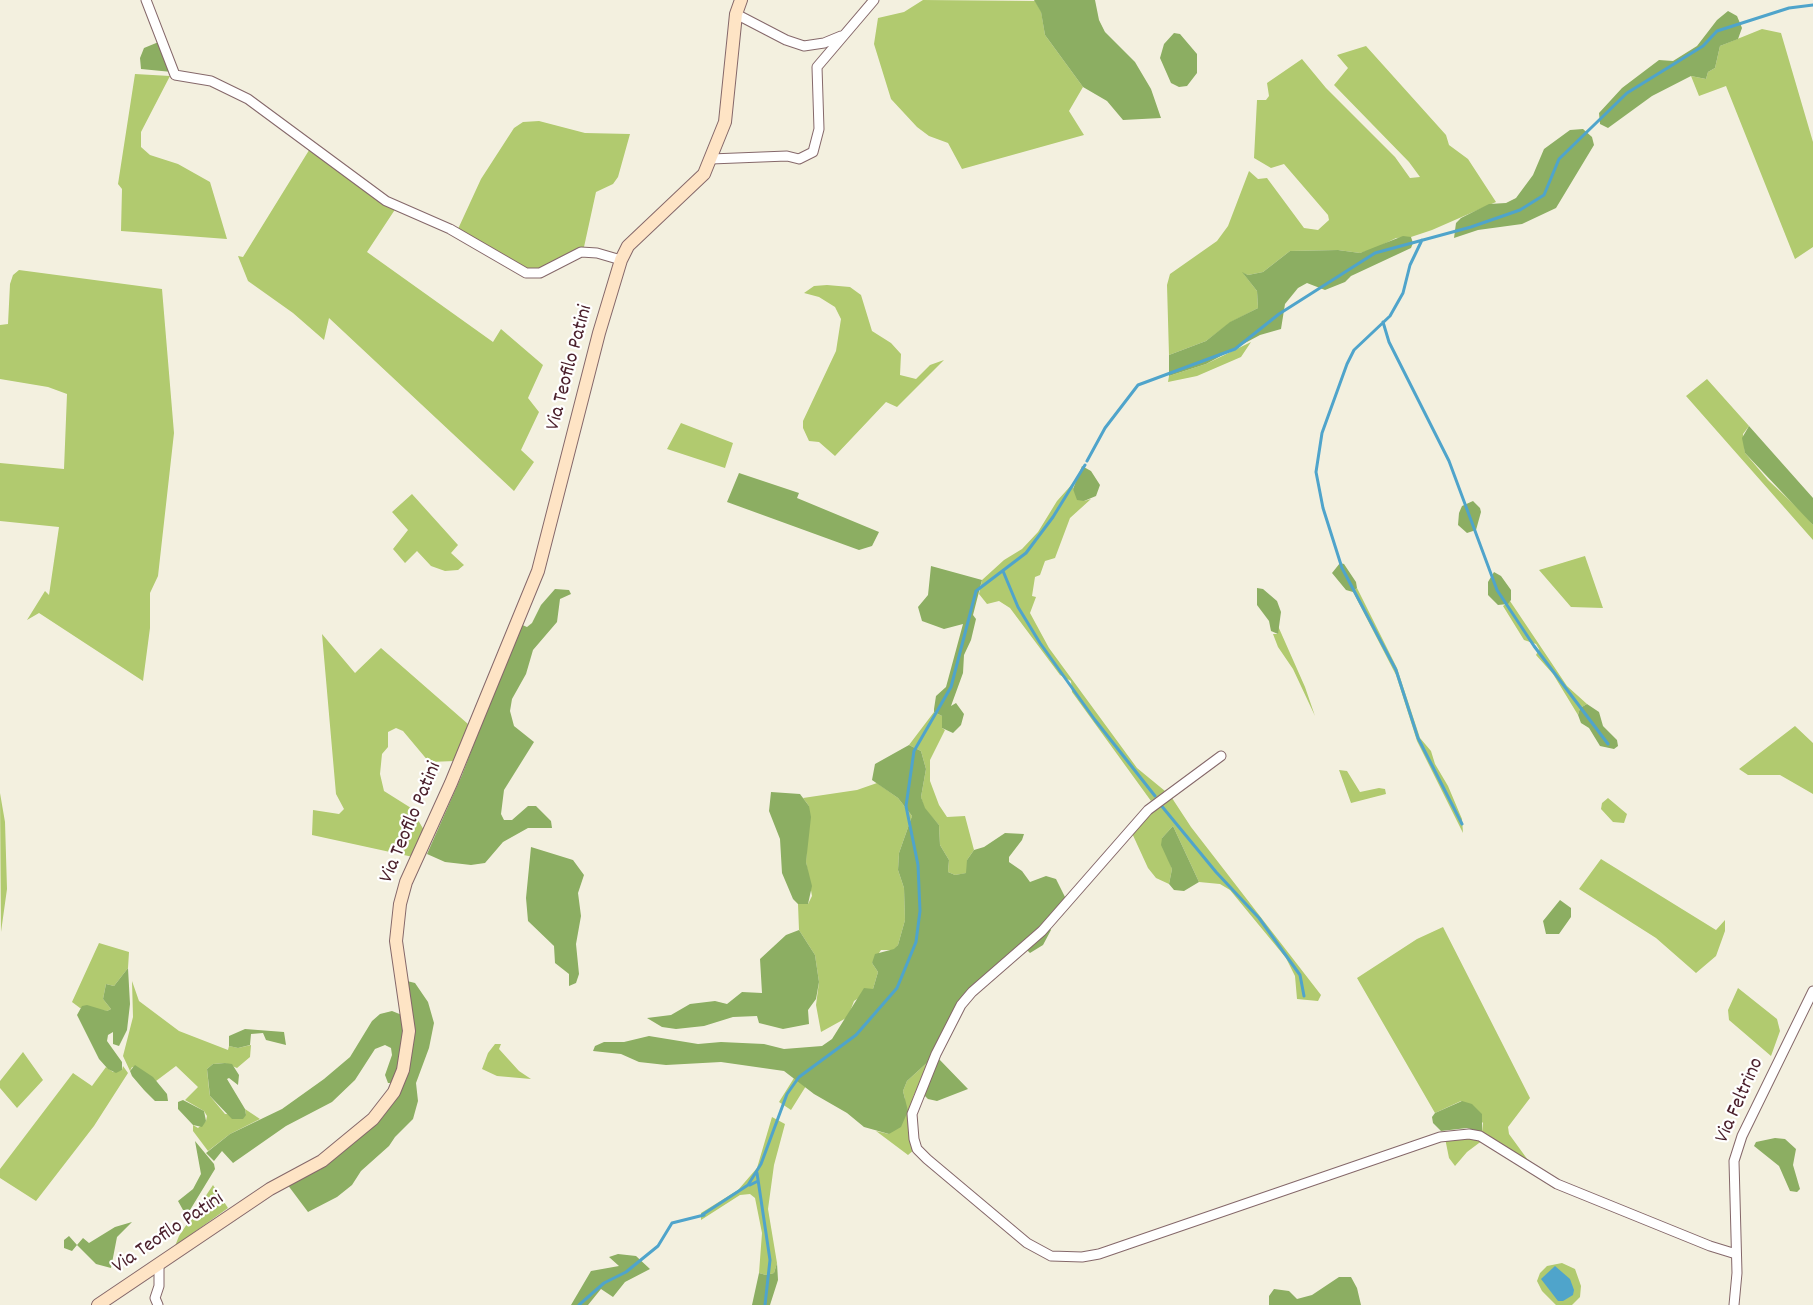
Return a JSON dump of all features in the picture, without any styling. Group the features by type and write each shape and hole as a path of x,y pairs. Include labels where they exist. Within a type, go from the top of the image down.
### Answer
{"street":[{"path":"146,0 175,75 211,81 248,99 386,201 450,229 526,273 540,273 581,252 597,253 621,260"},
{"name":"Via Teofilo Patini","path":"98,1305 270,1189 322,1161 373,1119 394,1092 404,1070 410,1032 396,947 400,904 405,884 451,783 538,571 599,333 621,260 628,246 704,174 711,159 725,122 736,14 741,0"},
{"path":"711,159 787,156 799,159 813,152 819,129 817,67 874,0"},
{"path":"736,14 786,40 804,46 843,35"},
{"path":"1221,756 1148,810 1042,931 972,992 961,1005 936,1054 912,1114 917,1149 927,1159 1027,1243 1051,1256 1082,1257 1099,1254 1440,1137 1469,1134 1480,1136 1557,1184 1710,1246 1736,1254"},
{"name":"Via Feltrino","path":"1734,1305 1736,1254 1734,1161 1742,1136 1813,991"},
{"path":"158,1305 155,1298 159,1286 159,1266"}],"green space":[{"path":"923,0 1035,1 1041,11 1045,35 1083,87 1069,111 1084,135 962,169 948,143 929,136 917,127 891,99 874,44 878,18 904,12"},
{"path":"1034,0 1095,0 1099,20 1105,32 1135,62 1151,89 1161,118 1123,120 1107,101 1083,87 1045,35 1041,12"},
{"path":"1728,11 1737,16 1742,28 1738,39 1720,46 1715,68 1708,72 1706,79 1691,76 1652,96 1608,128 1600,124 1599,113 1622,88 1659,60 1673,61 1697,46 1717,20"},
{"path":"1762,29 1781,33 1813,142 1813,247 1795,259 1726,86 1699,96 1691,76 1706,79 1708,72 1715,68 1720,46"},
{"path":"1174,33 1180,34 1197,54 1197,73 1187,86 1179,87 1171,83 1160,58 1164,44"},
{"path":"161,41 172,72 141,69 140,58 144,48"},
{"path":"1366,46 1446,135 1449,145 1468,159 1496,202 1432,230 1411,237 1396,238 1360,253 1338,250 1290,251 1263,272 1248,275 1243,273 1257,291 1258,308 1231,322 1206,341 1169,355 1167,285 1170,274 1217,241 1228,226 1249,171 1258,179 1267,178 1304,228 1318,230 1329,220 1328,215 1284,164 1271,168 1254,158 1257,100 1266,100 1269,96 1267,83 1302,59 1326,88 1395,157 1410,178 1420,177 1409,162 1334,85 1348,68 1337,55"},
{"path":"135,74 170,76 141,132 141,147 150,155 178,164 210,182 227,239 121,231 122,189 118,184"},
{"path":"539,121 585,133 630,134 618,177 613,184 596,192 584,247 550,268 530,271 458,229 481,179 514,128 523,122"},
{"path":"1583,129 1592,137 1594,145 1556,208 1522,224 1478,230 1454,238 1456,223 1461,218 1489,204 1506,203 1516,198 1533,175 1544,149 1570,130"},
{"path":"311,147 396,208 367,252 493,342 501,329 543,365 528,398 539,412 521,450 534,462 514,491 329,318 324,340 293,313 248,281 238,256 243,257"},
{"path":"1403,236 1411,237 1413,243 1411,248 1351,276 1345,282 1325,290 1307,283 1298,288 1285,304 1281,329 1260,335 1206,364 1169,376 1169,355 1206,341 1230,322 1258,308 1257,291 1242,272 1248,275 1263,272 1290,251 1338,250 1360,253"},
{"path":"19,270 162,289 174,433 158,576 150,593 150,628 143,681 39,613 27,620 45,591 49,595 59,527 0,521 0,463 64,469 67,394 48,387 0,379 0,325 8,324 10,284 13,275"},
{"path":"814,286 850,287 861,295 872,331 891,343 901,354 900,375 916,379 930,365 944,360 897,407 886,402 835,456 819,442 809,441 803,428 803,421 836,351 841,319 835,307 819,297 804,293"},
{"path":"1251,342 1241,357 1197,376 1168,382 1169,376 1206,364"},
{"path":"1707,379 1749,426 1743,434 1745,453 1768,480 1813,525 1813,540 1686,396"},
{"path":"681,423 733,443 725,468 667,449"},
{"path":"1749,426 1813,498 1813,525 1745,453 1742,438"},
{"path":"1082,466 1091,471 1100,485 1096,496 1084,501 1077,500 1073,489"},
{"path":"739,473 799,493 797,498 879,532 872,546 859,550 727,502"},
{"path":"1074,482 1073,489 1084,501 1091,499 1070,518 1055,558 1045,561 1040,575 1035,577 1032,596 1036,597 1030,613 1049,648 1137,768 1165,791 1151,801 1072,692 1071,681 1060,675 1010,608 999,601 987,604 979,594 982,580 1004,560 1022,549 1038,532 1057,501"},
{"path":"412,494 458,545 451,553 464,565 458,570 445,571 431,566 417,551 405,563 393,549 408,530 392,512"},
{"path":"1473,501 1481,512 1476,530 1467,533 1458,525 1459,513 1462,506"},
{"path":"1585,556 1603,608 1571,607 1539,570"},
{"path":"1340,563 1344,564 1356,582 1357,588 1353,592 1346,590 1332,573"},
{"path":"931,566 982,580 973,615 976,619 971,640 964,655 963,673 951,706 956,703 964,714 961,725 953,733 942,728 942,716 934,712 934,709 936,696 946,687 963,624 944,629 922,621 918,607 928,595"},
{"path":"1494,572 1501,576 1511,590 1511,600 1508,604 1498,605 1488,595 1488,582"},
{"path":"1257,588 1263,589 1277,601 1281,612 1278,634 1271,631 1269,621 1257,605"},
{"path":"1357,588 1397,668 1420,738 1431,751 1435,764 1448,786 1462,819 1463,833 1417,741 1396,675 1353,592"},
{"path":"555,589 569,590 571,594 560,599 557,622 533,650 526,674 512,699 510,711 514,726 534,742 504,790 501,814 504,820 512,820 528,806 536,806 551,821 552,828 528,828 503,842 485,863 471,865 445,862 427,854 462,775 520,624 527,627 532,623 541,605"},
{"path":"1510,601 1567,686 1587,704 1580,708 1578,715 1553,674 1536,655 1539,649 1536,644 1524,640 1503,606"},
{"path":"1278,626 1315,716 1293,669 1278,647 1273,634 1278,634"},
{"path":"322,634 355,673 381,648 468,724 455,761 429,762 403,731 396,728 388,732 388,747 382,754 380,774 384,791 411,808 425,832 413,857 312,835 313,810 339,814 344,809 336,794"},
{"path":"1587,704 1599,712 1603,726 1617,740 1618,746 1614,749 1600,746 1589,728 1581,723 1578,715 1580,708"},
{"path":"934,712 942,716 942,728 945,730 930,760 930,781 939,805 947,817 965,816 974,850 967,860 967,873 955,875 948,872 949,860 940,845 939,825 924,808 921,797 926,769 921,751 909,745"},
{"path":"1795,726 1813,743 1813,794 1780,775 1748,775 1739,769"},
{"path":"909,745 921,751 926,769 921,797 925,808 939,825 940,845 949,860 948,872 955,875 966,873 967,860 974,850 984,847 1005,833 1024,834 1009,857 1009,862 1022,871 1030,882 1046,876 1056,879 1066,899 1045,921 1051,930 1043,945 1030,953 1021,944 968,990 930,1060 907,1081 903,1091 908,1111 901,1127 889,1134 864,1127 784,1071 721,1062 666,1065 639,1062 621,1054 593,1051 595,1046 604,1042 624,1042 649,1036 698,1044 721,1042 764,1044 784,1049 822,1046 832,1039 864,988 873,989 878,972 872,963 875,954 894,949 898,945 905,920 904,888 898,870 899,853 912,816 898,798 872,780 875,764"},
{"path":"1339,770 1347,771 1360,792 1379,788 1385,789 1386,794 1351,803"},
{"path":"877,783 898,798 912,816 899,853 898,870 904,888 905,920 898,945 894,950 881,950 872,963 878,972 873,989 854,1001 848,1017 821,1032 816,1005 819,982 815,955 799,930 798,904 808,904 812,896 806,862 809,806 803,798 857,790"},
{"path":"771,792 800,794 809,806 811,817 806,862 812,886 808,904 798,904 793,899 782,873 780,839 769,811"},
{"path":"0,793 5,822 7,889 1,932"},
{"path":"1172,798 1191,827 1321,995 1318,1001 1297,999 1295,976 1286,958 1230,890 1220,884 1199,882 1173,826 1162,838 1172,869 1169,884 1156,878 1148,868 1131,831 1158,806"},
{"path":"1608,798 1627,814 1624,823 1613,822 1601,809 1602,803"},
{"path":"1173,826 1199,882 1184,891 1174,890 1169,884 1172,869 1161,845 1162,838"},
{"path":"531,847 573,860 584,875 578,893 581,916 576,944 579,974 576,983 569,986 569,974 555,963 554,946 528,921 526,898"},
{"path":"1601,859 1716,930 1725,920 1725,931 1716,956 1696,973 1656,938 1579,889"},
{"path":"1560,900 1571,908 1571,917 1559,934 1546,934 1543,921"},
{"path":"1443,927 1530,1098 1508,1127 1509,1134 1533,1167 1482,1132 1483,1123 1461,1101 1435,1113 1357,978 1417,939"},
{"path":"799,930 815,955 819,982 816,999 808,1010 809,1024 783,1029 759,1023 757,1016 733,1017 704,1026 676,1029 662,1027 647,1018 671,1015 690,1004 715,1001 727,1004 742,992 762,993 760,959 786,935"},
{"path":"99,943 129,952 128,968 114,986 106,984 103,999 111,1009 107,1011 80,1008 72,1002"},
{"path":"128,968 130,1004 127,1030 119,1046 113,1044 113,1032 108,1035 107,1041 122,1062 122,1070 116,1073 108,1069 99,1059 77,1015 82,1006 87,1005 107,1011 111,1009 103,999 106,984 114,986"},
{"path":"132,981 139,1001 179,1031 228,1050 229,1046 238,1048 251,1045 250,1057 237,1068 225,1063 213,1064 207,1069 209,1089 210,1096 225,1114 246,1115 245,1109 260,1119 230,1134 208,1151 193,1131 193,1125 198,1128 206,1121 207,1116 204,1111 185,1100 198,1087 176,1066 156,1081 132,1067 130,1071 123,1056 133,1017"},
{"path":"407,981 415,983 428,1002 434,1023 429,1048 416,1083 418,1101 413,1119 389,1146 361,1171 352,1185 337,1197 308,1212 287,1184 321,1169 352,1144 382,1118 398,1094"},
{"path":"1738,988 1777,1019 1780,1031 1771,1056 1729,1020 1728,1010"},
{"path":"392,1011 402,1015 406,1039 394,1083 388,1083 385,1075 392,1055 391,1048 385,1045 375,1049 355,1080 332,1102 286,1126 233,1163 222,1151 214,1161 206,1153 230,1134 282,1109 324,1079 350,1057 372,1021 380,1014"},
{"path":"245,1029 284,1032 286,1045 266,1040 263,1033 251,1034 250,1045 238,1048 229,1046 229,1036"},
{"path":"495,1044 501,1044 499,1049 519,1071 531,1079 497,1076 482,1069 488,1053"},
{"path":"23,1052 43,1080 17,1108 0,1088 0,1081"},
{"path":"938,1058 968,1089 937,1101 928,1099 923,1094"},
{"path":"930,1060 913,1097 909,1132 915,1149 908,1155 876,1131 889,1134 905,1099 903,1091 907,1081"},
{"path":"213,1064 232,1064 239,1075 238,1085 229,1078 227,1079 245,1109 246,1115 243,1119 232,1119 210,1096 207,1069"},
{"path":"135,1065 153,1077 167,1094 168,1101 155,1101 144,1090 130,1071"},
{"path":"123,1066 128,1073 94,1126 36,1201 0,1178 0,1169 73,1073 92,1086 106,1067 113,1072 122,1070"},
{"path":"794,1078 806,1086 791,1110 779,1102"},
{"path":"183,1100 204,1111 206,1121 202,1127 193,1125 178,1109 178,1102"},
{"path":"1462,1101 1472,1104 1482,1114 1482,1132 1467,1128 1441,1131 1433,1123 1432,1117 1435,1113"},
{"path":"772,1117 785,1124 774,1165 768,1209 777,1263 774,1273 766,1275 759,1273 762,1233 755,1198 750,1194 740,1195 701,1220 701,1213 738,1190 757,1168"},
{"path":"1465,1134 1483,1140 1467,1152 1455,1166 1449,1158 1445,1138"},
{"path":"1775,1138 1785,1139 1796,1149 1793,1165 1800,1189 1797,1192 1790,1191 1779,1166 1754,1146 1756,1142"},
{"path":"195,1141 214,1164 215,1169 190,1210 183,1210 178,1201 193,1189 201,1174"},
{"path":"213,1185 228,1208 175,1246 179,1236"},
{"path":"132,1222 117,1237 111,1268 96,1264 77,1245 83,1238 89,1243 115,1227"},
{"path":"69,1236 77,1245 72,1251 64,1248 64,1240"},
{"path":"618,1254 636,1256 650,1269 625,1282 613,1297 601,1289 588,1305 571,1305 591,1271 619,1266 609,1257"},
{"path":"777,1263 778,1280 770,1305 752,1305 759,1273 766,1275 774,1273"},
{"path":"1562,1263 1575,1269 1581,1286 1580,1297 1572,1305 1556,1305 1542,1291 1537,1281 1540,1273 1547,1266"},
{"path":"1339,1277 1351,1277 1357,1288 1361,1305 1269,1305 1269,1296 1274,1289 1289,1291 1297,1299 1312,1295"}],"water":[{"path":"1555,1266 1570,1279 1574,1290 1573,1295 1563,1301 1558,1301 1541,1279"}],"waterway":[{"path":"1087,461 1105,428 1138,385 1235,349 1279,314 1375,253 1471,227 1520,210 1544,195 1559,159 1627,93 1703,46 1717,31 1789,8 1813,5"},
{"path":"1422,240 1410,265 1403,293 1390,316 1354,350 1347,364 1322,433 1316,472 1323,508 1342,568 1396,670 1418,738 1462,824"},
{"path":"1383,322 1389,342 1449,461 1497,590 1534,646 1608,744"},
{"path":"702,1215 748,1185 761,1164 787,1094 799,1077 856,1035 897,988 916,942 920,911 918,865 906,806 914,751 951,687 976,591 1026,553 1053,517 1085,465"},
{"path":"1003,571 1018,607 1040,643 1095,720 1155,796"},
{"path":"1160,804 1216,872 1259,918 1300,975 1304,996"},
{"path":"757,1173 770,1260 765,1305"},
{"path":"750,1185 758,1181"},
{"path":"579,1305 604,1283 626,1272 658,1246 672,1223 704,1215"}]}
